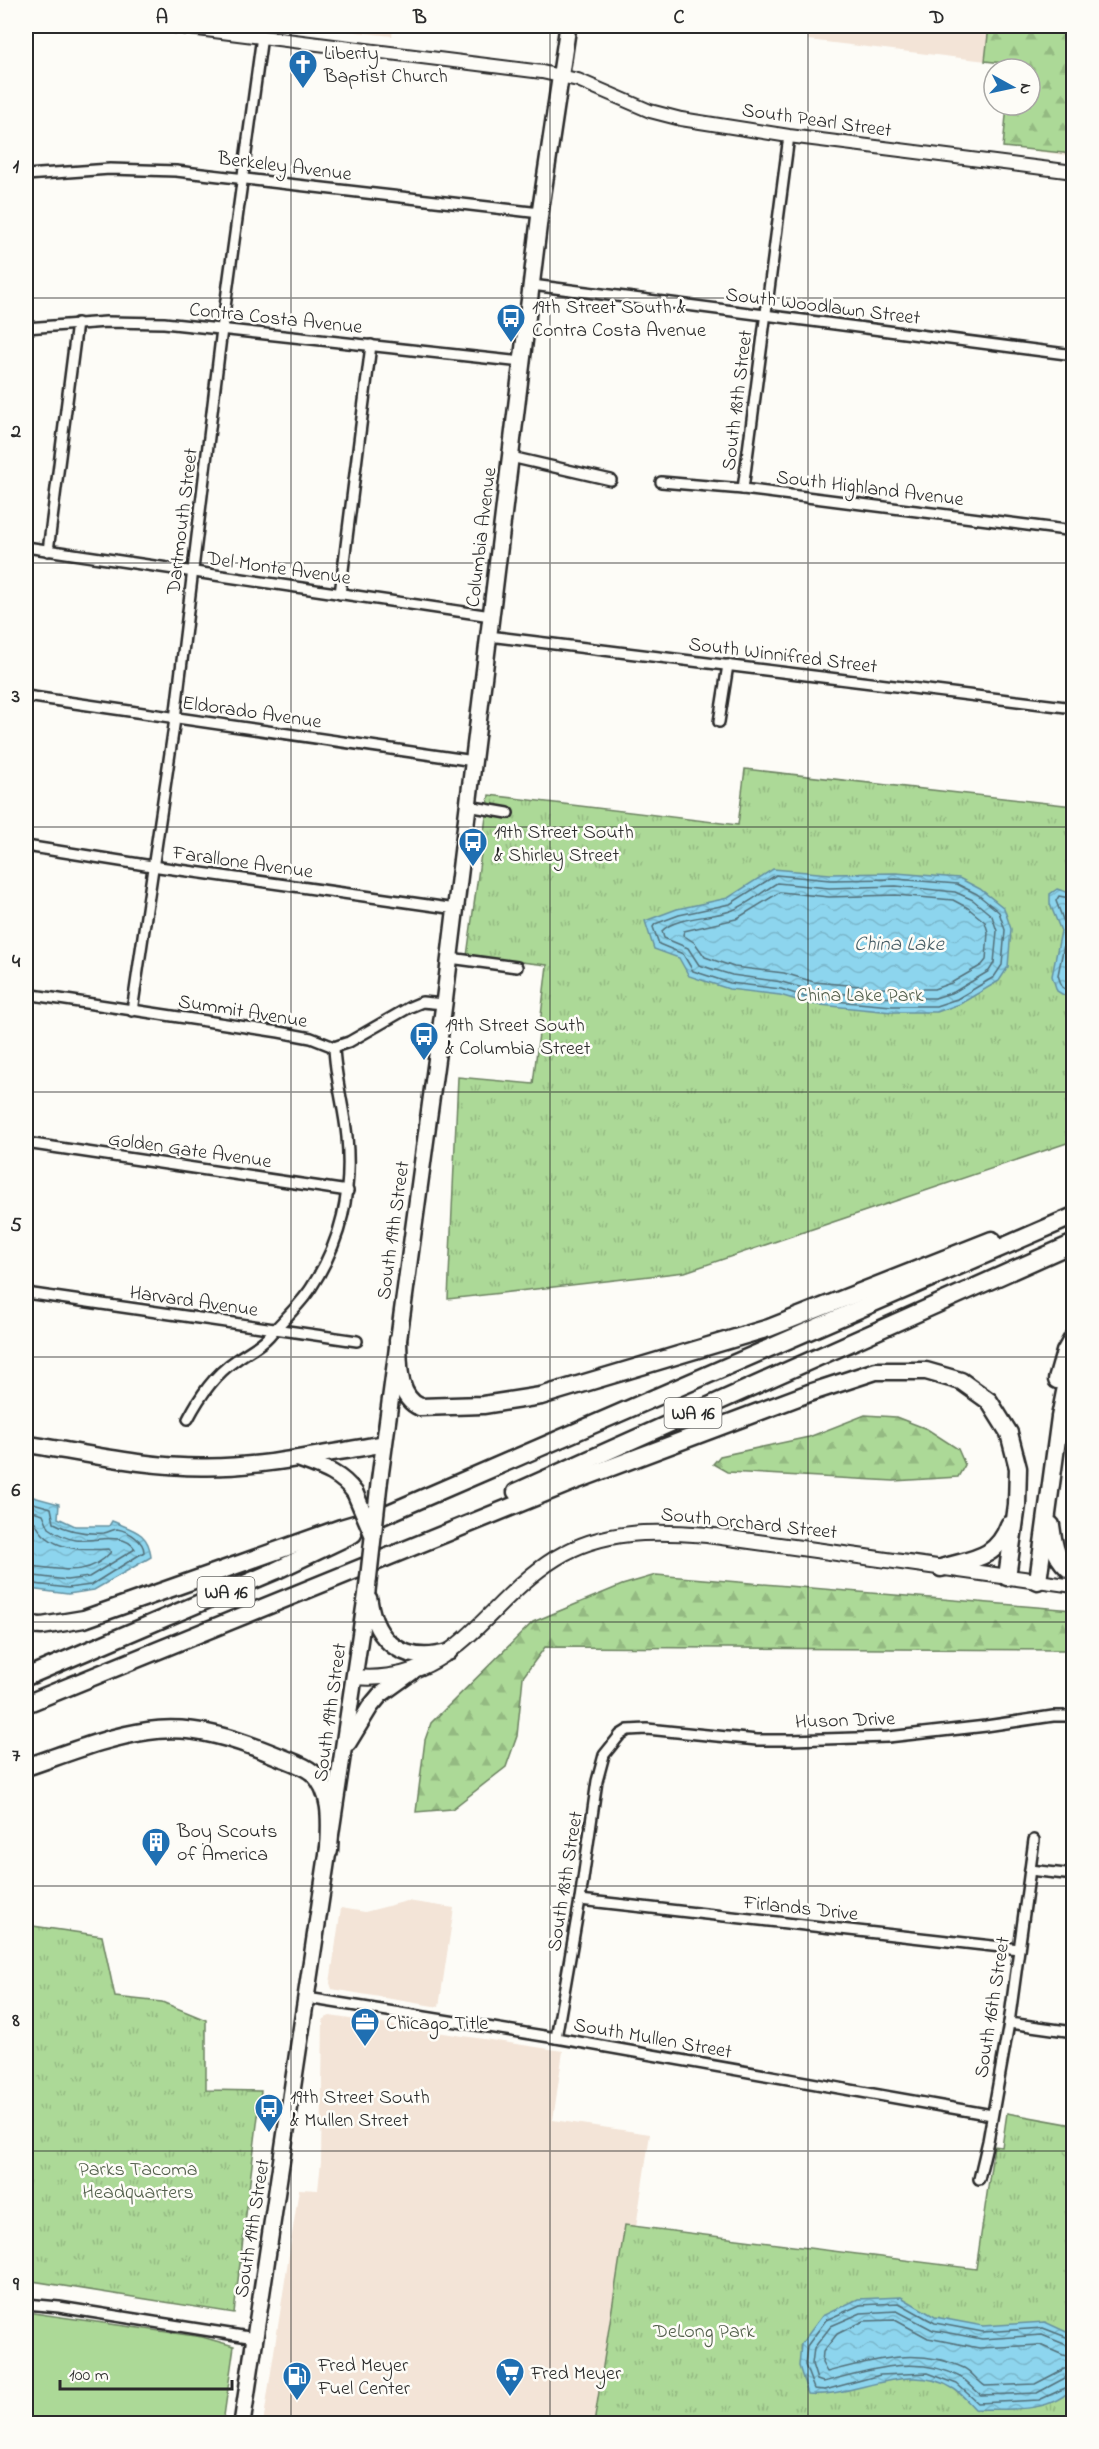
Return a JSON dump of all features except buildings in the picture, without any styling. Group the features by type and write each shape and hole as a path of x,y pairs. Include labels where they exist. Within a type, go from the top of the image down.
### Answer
{"highway":[{"path":"398,1340 401,1379 406,1395 412,1404 420,1407 483,1405 541,1396 769,1328 1074,1208"},
{"name":"WA 16","path":"26,1677 275,1571 423,1499 1074,1216"},
{"name":"WA 16","path":"26,1704 314,1585 1074,1243"},
{"path":"1050,1488 1045,1448 1059,1373 1074,1336"},
{"path":"1038,1581 1060,1418 1068,1377 1074,1365"},
{"path":"314,1585 572,1482 798,1396 876,1371 926,1371 962,1381 989,1401 1009,1433 1018,1468 1017,1505 1007,1577"},
{"path":"26,1625 42,1626 84,1619 341,1528 382,1516 423,1499"},
{"path":"941,1568 988,1555 1004,1540 1017,1505"},
{"path":"1048,1509 1055,1549 1062,1565 1074,1573"},
{"path":"26,1767 106,1741 149,1731 195,1730 243,1742 313,1773 327,1798 330,1817 329,1851"}],"main road":[{"path":"562,75 568,26"},
{"name":"Columbia Avenue","path":"444,1005 540,213 562,75"},
{"name":"South 19th Street","path":"242,2424 367,1601 372,1535 444,1005"},
{"path":"26,1444 185,1467 227,1467 384,1444"},
{"path":"299,1458 338,1474 348,1483 355,1493 372,1535"},
{"name":"South Orchard Street","path":"355,1677 377,1679 412,1672 428,1666 449,1652 521,1586 557,1558 590,1542 620,1534 662,1532 707,1535 1038,1581"},
{"path":"367,1601 378,1631 388,1644 415,1655 431,1656 449,1652"},
{"path":"344,1750 369,1707 380,1695 412,1672"}],"street":[{"name":"South Pearl Street","path":"174,26 562,75 664,116 789,136 1074,172"},
{"name":"Dartmouth Street","path":"132,1011 175,719 241,178 262,36"},
{"name":"South 18th Street","path":"743,489 789,136"},
{"name":"Berkeley Avenue","path":"26,175 77,170 143,169 241,178 540,213"},
{"name":"South Woodlawn Street","path":"532,285 1074,355"},
{"name":"Contra Costa Avenue","path":"26,328 77,323 135,322 222,329 522,362"},
{"path":"48,551 77,323"},
{"path":"340,594 371,345"},
{"path":"511,457 612,480"},
{"name":"South Highland Avenue","path":"661,482 743,489 1074,531"},
{"name":"Del Monte Avenue","path":"26,548 491,616"},
{"name":"South Winnifred Street","path":"489,636 1074,708"},
{"path":"719,722 728,665"},
{"name":"Eldorado Avenue","path":"26,696 474,761"},
{"path":"468,806 508,813"},
{"name":"Farallone Avenue","path":"26,846 456,909"},
{"path":"450,958 518,967"},
{"name":"Summit Avenue","path":"26,994 300,1036 334,1047"},
{"path":"188,1419 198,1400 218,1374 267,1338 310,1289 340,1230 348,1191 347,1136 335,1070 334,1047 349,1042 410,1006 422,1002 444,1005"},
{"name":"Golden Gate Avenue","path":"26,1143 348,1191"},
{"name":"Harvard Avenue","path":"26,1293 357,1341"},
{"name":"South Orchard Street","path":"1038,1581 1074,1586"},
{"name":"Huson Drive","path":"620,1736 628,1730 647,1729 757,1740 888,1737 1053,1716 1074,1716"},
{"name":"South 18th Street","path":"556,2038 580,1900 597,1781 604,1755 620,1736"},
{"name":"South 16th Street","path":"979,2179 1009,2023 1034,1839"},
{"path":"1030,1870 1074,1875"},
{"name":"Firlands Drive","path":"580,1900 1018,1949"},
{"name":"South Mullen Street","path":"307,1998 556,2038 992,2115"},
{"path":"1009,2023 1074,2032"},
{"path":"26,2304 59,2307 255,2338"}],"shaded area":[{"path":"301,26 394,26 392,36"},
{"path":"810,26 1073,26 1073,156 1003,147 1006,117 1042,117 1042,57 982,57 982,60 808,40"},
{"path":"407,1901 454,1908 439,2007 332,1989 330,1983 341,1908 365,1912"},
{"path":"330,2016 563,2051 553,2120 650,2134 636,2227 625,2226 594,2423 263,2424 299,2189 318,2190 321,2162 323,2019"}],"green space":[{"path":"989,26 1073,26 1073,154 1003,147 1006,117 1042,117 1042,57 985,57"},
{"name":"China Lake Park","path":"745,769 1073,806 1073,1141 685,1272 448,1299 458,1077 533,1084 547,965 467,956 489,795 738,825"},
{"path":"865,1415 896,1417 927,1429 958,1449 965,1465 958,1477 894,1481 727,1472 713,1464 720,1456 809,1437"},
{"path":"656,1575 1073,1610 1073,1647 1067,1650 545,1647 523,1677 517,1736 506,1767 452,1809 416,1812 425,1740 431,1723 533,1622 622,1585"},
{"name":"Parks Tacoma Headquarters","path":"26,1925 102,1936 115,1997 162,2002 206,2020 206,2090 261,2091 234,2313 26,2280"},
{"name":"DeLong Park","path":"1007,2113 1073,2125 1073,2423 594,2424 625,2225 976,2269 994,2146 1002,2147"},
{"path":"26,2312 202,2337 234,2346 223,2423 26,2423"}],"water":[{"name":"China Lake","path":"773,869 830,874 896,873 959,878 980,889 1004,908 1011,929 1008,967 999,981 960,1004 937,1012 892,1012 810,1004 780,995 729,989 689,976 679,958 654,949 645,921 677,909 728,898"},
{"path":"1057,889 1073,894 1073,1001 1057,991 1052,976 1061,931 1050,904 1050,894"},
{"path":"26,1495 59,1504 58,1518 75,1526 109,1526 112,1521 133,1530 147,1542 151,1557 94,1590 68,1594 29,1589 26,1587"},
{"path":"901,2297 935,2317 983,2326 1045,2322 1073,2335 1073,2387 1053,2402 1041,2406 1014,2409 975,2409 954,2389 937,2381 919,2378 882,2382 826,2394 808,2394 799,2366 801,2344 822,2316 858,2299"}],"place":[{"name":"Liberty Baptist Church","path":"303,90"},
{"name":"19th Street South & Contra Costa Avenue","path":"511,344"},
{"name":"19th Street South & Shirley Street","path":"473,868"},
{"name":"19th Street South & Columbia Street","path":"424,1062"},
{"name":"Boy Scouts of America","path":"156,1868"},
{"name":"Chicago Title","path":"365,2048"},
{"name":"19th Street South & Mullen Street","path":"269,2134"},
{"name":"Fred Meyer","path":"510,2398"},
{"name":"Fred Meyer Fuel Center","path":"297,2402"}]}
